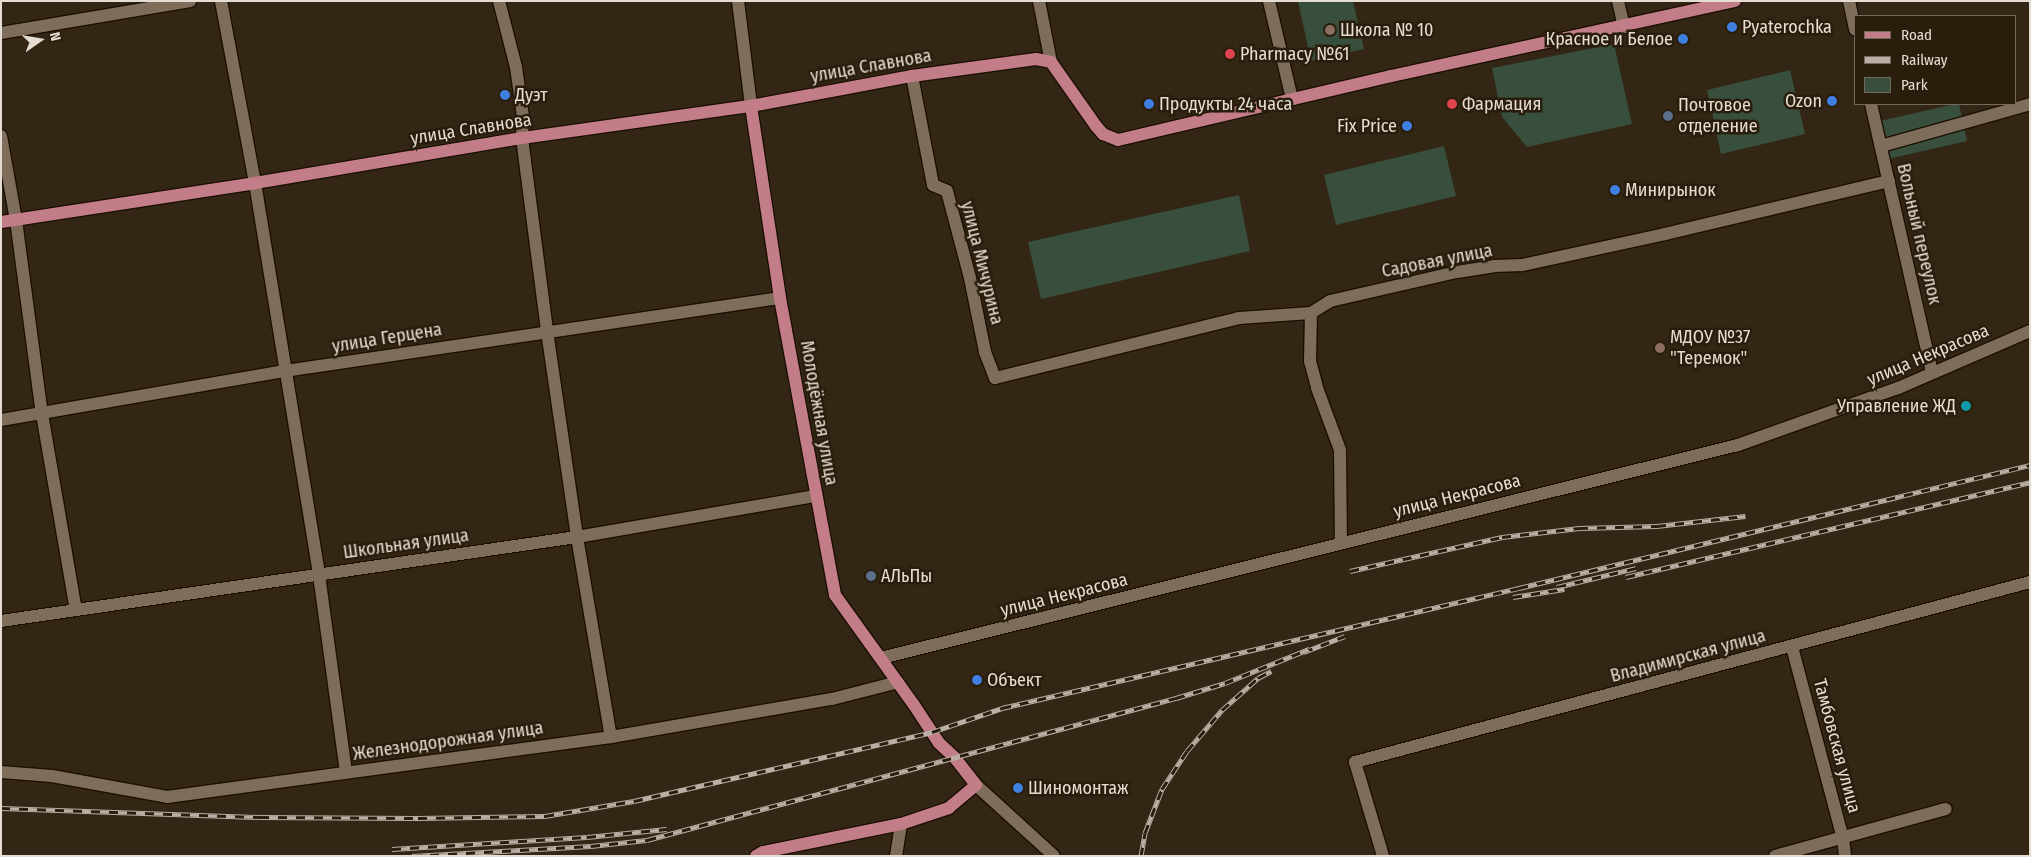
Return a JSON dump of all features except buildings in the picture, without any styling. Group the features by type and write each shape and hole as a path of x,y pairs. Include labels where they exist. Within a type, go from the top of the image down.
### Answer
{"main road":[{"path":"1051,62 1096,126 1103,134 1118,140 1410,71 1624,27 1735,1"},
{"name":"улица Славнова","path":"1,222 255,183 522,138 751,106 912,76 1036,59 1051,62"},
{"name":"Молодёжная улица","path":"751,106 780,298 835,596 898,682 938,744 955,758 976,785"},
{"path":"756,856 763,852 901,824 949,808 976,785"}],"street":[{"path":"1,33 190,1"},
{"path":"221,1 255,183 319,575 346,772"},
{"path":"499,1 516,67 522,117 522,138 547,331 577,537 611,737"},
{"name":"Молодёжная улица","path":"738,1 751,106"},
{"path":"1039,1 1051,62"},
{"path":"1269,1 1292,99"},
{"path":"1618,1 1624,27"},
{"path":"1849,1 1854,24"},
{"name":"улица Мичурина","path":"912,76 934,185 947,191 994,378"},
{"path":"1881,146 2030,104"},
{"name":"Вольный переулок","path":"1871,105 1932,372"},
{"path":"1,136 16,220 42,414 76,610"},
{"name":"Садовая улица","path":"994,378 1239,318 1311,313 1330,301 1457,272 1494,266 1522,265 1665,234 1889,180"},
{"name":"улица Герцена","path":"1,420 285,371 780,298"},
{"path":"1311,313 1310,361 1316,388 1340,450 1341,543"},
{"name":"улица Некрасова","path":"881,658 1738,445 1898,388 2030,331"},
{"name":"Школьная улица","path":"1,621 577,537 816,496"},
{"name":"Владимирская улица","path":"1383,856 1355,762 2030,582"},
{"name":"Тамбовская улица","path":"1792,646 1843,838 1845,856"},
{"name":"Железнодорожная улица","path":"1,772 52,776 167,797 611,737 832,699 898,682"},
{"path":"976,785 1054,856"},
{"path":"1775,856 1946,809"},
{"path":"896,856 901,824"}],"green space":[{"name":"Школа № 10","path":"1298,1 1353,1 1364,49 1311,61"},
{"path":"1614,44 1632,124 1527,147 1502,117 1492,68"},
{"path":"1790,70 1805,134 1721,154 1707,90"},
{"path":"1951,105 1959,105 1967,141 1888,159 1880,121"},
{"path":"1444,146 1456,196 1336,225 1324,175"},
{"path":"1239,195 1250,251 1041,299 1028,242"}],"railway":[{"path":"1,808 260,817 418,818 545,816 634,801 932,732 1002,708 1519,588 2030,465"},
{"path":"1626,577 2030,482"},
{"path":"1350,571 1502,537 1579,528 1657,526 1745,516"},
{"path":"1557,587 1636,568"},
{"path":"1513,597 1564,589"},
{"path":"1304,652 1345,636"},
{"path":"412,856 591,846 647,840 1176,698 1225,683 1309,649"},
{"path":"1141,856 1145,833 1162,789 1187,751 1222,710 1258,678 1271,671"},
{"path":"392,849 587,837 667,829"}],"place":[{"name":"Pyaterochka","path":"1732,27"},
{"name":"Школа № 10","path":"1330,30"},
{"name":"Красное и Белое","path":"1683,39"},
{"name":"Pharmacy №61","path":"1230,54"},
{"name":"Дуэт","path":"505,95"},
{"name":"Ozon","path":"1832,101"},
{"name":"Продукты 24 часа","path":"1149,104"},
{"name":"Фармация","path":"1452,104"},
{"name":"Почтовое отделение","path":"1668,116"},
{"name":"Fix Price","path":"1407,126"},
{"name":"Минирынок","path":"1615,190"},
{"name":"МДОУ №37 \"Теремок\"","path":"1660,348"},
{"name":"Управление ЖД","path":"1966,406"},
{"name":"АЛьПы","path":"871,576"},
{"name":"Объект","path":"977,680"},
{"name":"Шиномонтаж","path":"1018,788"}]}
